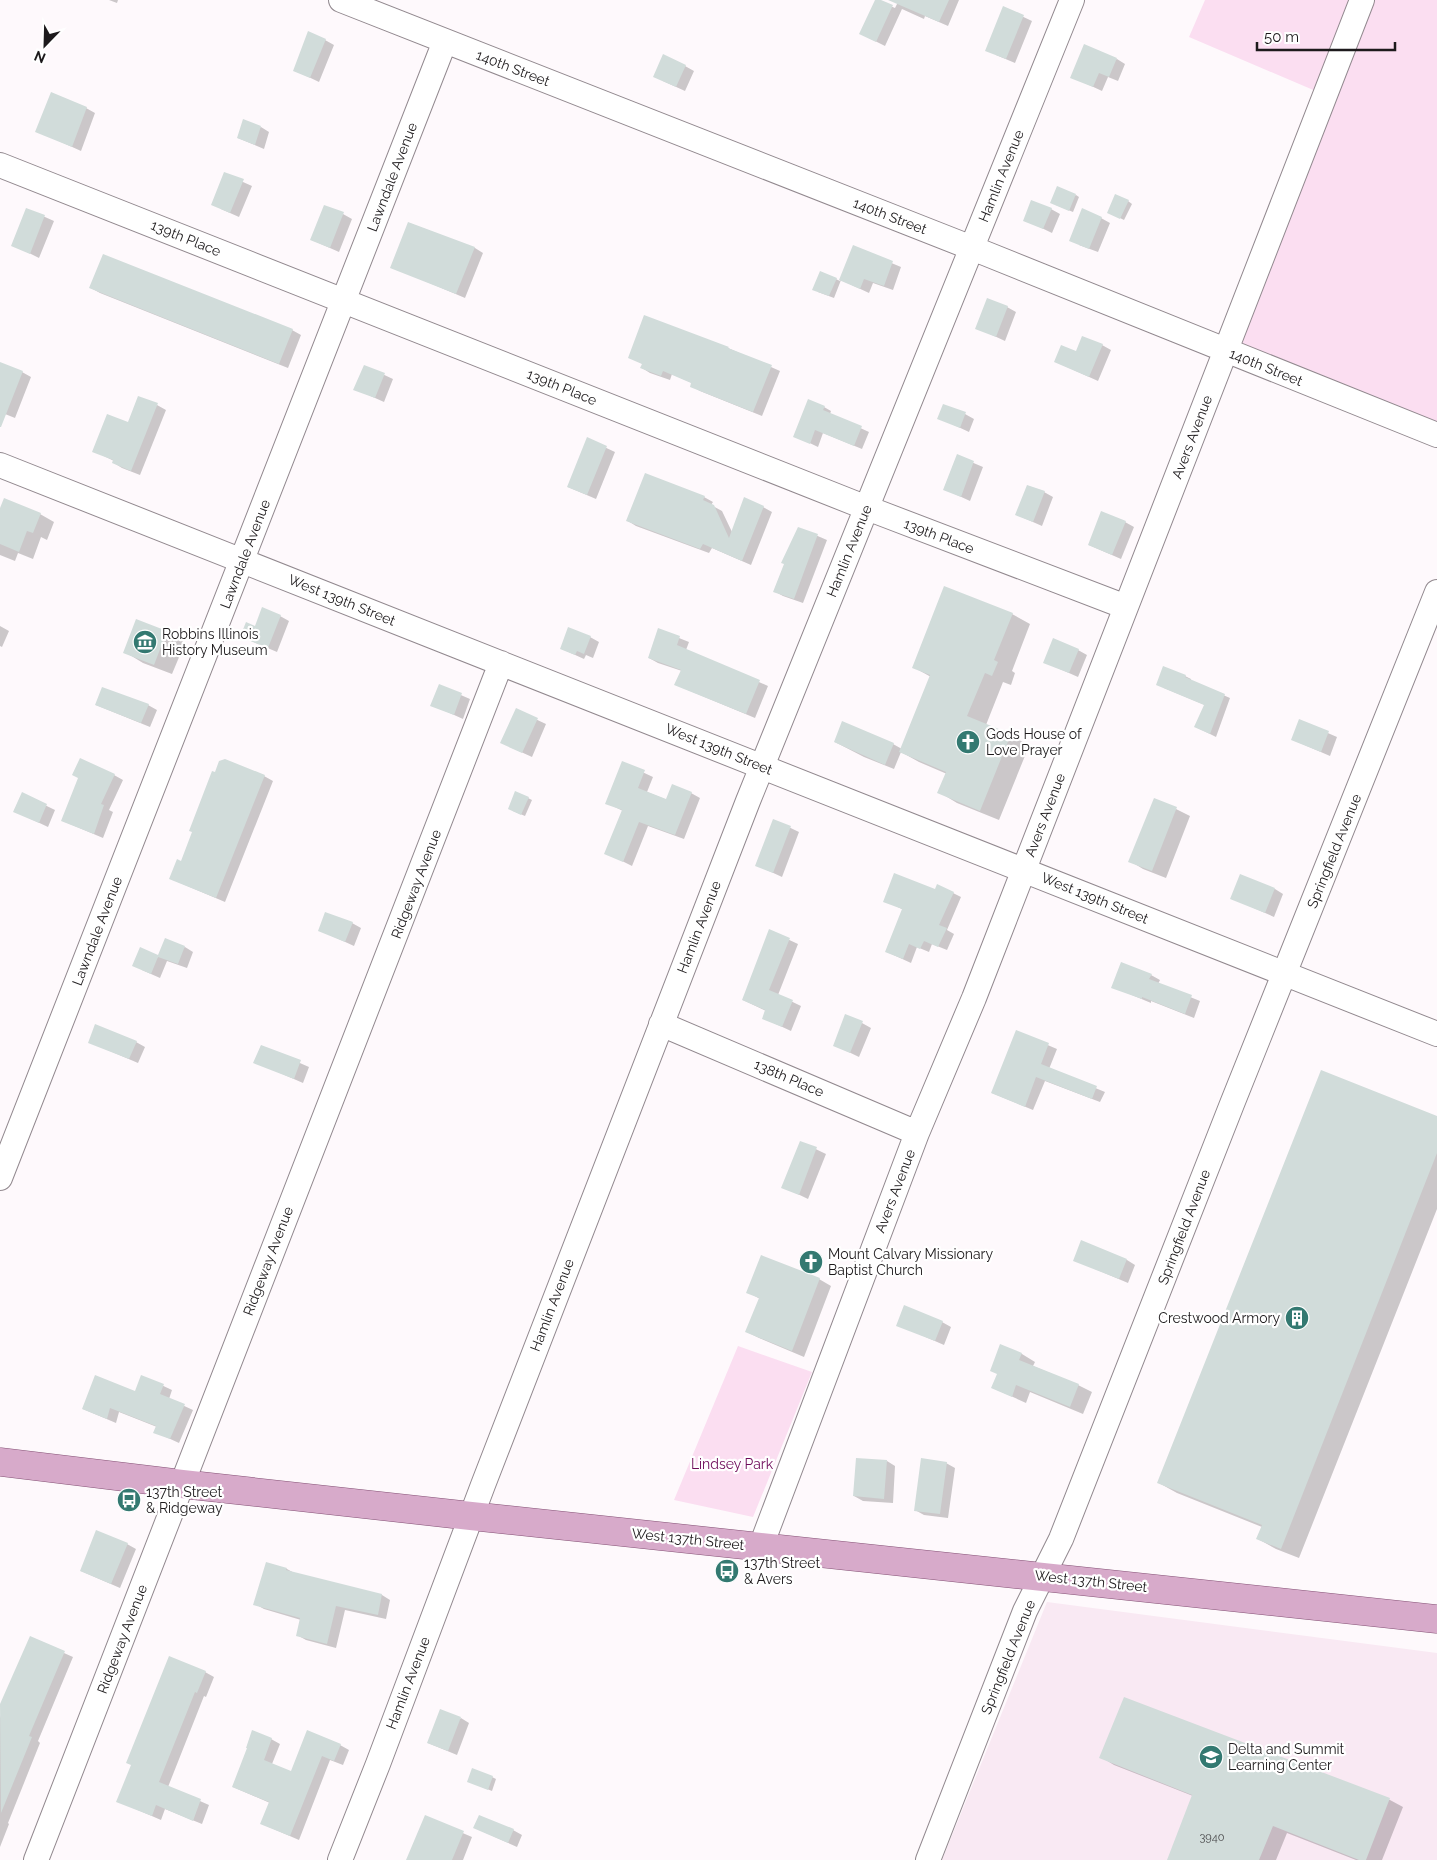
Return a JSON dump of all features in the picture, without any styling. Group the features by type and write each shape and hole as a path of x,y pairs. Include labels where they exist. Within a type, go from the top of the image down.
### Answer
{"main road":[{"name":"West 137th Street","path":"0,1462 470,1516 1437,1618"}],"street":[{"name":"140th Street","path":"342,0 972,248 1437,435"},
{"name":"Hamlin Avenue","path":"340,1860 378,1764 470,1516 762,766 1072,0"},
{"name":"Avers Avenue","path":"761,1546 917,1133 974,998 1362,0"},
{"name":"Lawndale Avenue","path":"0,1178 445,41"},
{"name":"139th Place","path":"0,164 867,508 1126,607"},
{"name":"West 139th Street","path":"0,465 1437,1034"},
{"name":"Springfield Avenue","path":"928,1860 1025,1611 1062,1539 1284,973 1437,592"},
{"name":"Ridgeway Avenue","path":"36,1860 501,663"},
{"name":"138th Place","path":"661,1024 917,1133"}],"shaded area":[{"name":"Delta and Summit Learning Center","path":"1047,1602 1437,1653 1437,1860 942,1860"}],"green space":[{"path":"1205,0 1437,0 1437,435 1225,351 1325,95 1189,37"},
{"name":"Lindsey Park","path":"738,1346 812,1372 753,1517 674,1500"}],"building":[{"path":"875,0 881,0 893,5 876,42 859,34"},
{"path":"888,0 949,0 939,22"},
{"path":"1003,6 1024,15 1006,59 985,51"},
{"path":"308,31 326,39 310,78 293,71"},
{"path":"1084,44 1117,58 1109,77 1099,73 1093,87 1070,78"},
{"path":"663,54 686,65 676,87 653,77"},
{"path":"51,92 87,107 72,147 35,132"},
{"path":"243,119 261,126 255,145 237,138"},
{"path":"224,172 244,179 230,213 211,205"},
{"path":"1057,186 1076,194 1069,211 1050,203"},
{"path":"1115,194 1129,200 1120,219 1107,213"},
{"path":"1031,200 1052,208 1043,229 1023,221"},
{"path":"324,205 344,212 330,248 310,240"},
{"path":"26,208 45,215 30,254 11,246"},
{"path":"1082,208 1102,217 1089,249 1069,241"},
{"path":"408,222 475,247 456,294 390,268"},
{"path":"853,245 893,261 884,286 864,279 860,289 839,280"},
{"path":"103,254 293,329 279,364 89,288"},
{"path":"820,271 837,278 829,296 812,290"},
{"path":"987,298 1008,306 996,337 975,329"},
{"path":"644,315 772,365 753,412 690,387 691,383 663,371 661,376 640,368 642,364 628,358"},
{"path":"1082,336 1103,344 1089,377 1054,362 1061,345 1076,351"},
{"path":"0,362 23,371 1,427 0,427"},
{"path":"364,365 385,373 375,398 353,390"},
{"path":"138,396 158,403 131,471 112,463 113,460 92,452 107,414 128,422"},
{"path":"808,399 825,406 823,410 862,426 854,446 815,430 810,444 793,437"},
{"path":"943,404 966,412 960,428 937,419"},
{"path":"587,437 607,446 587,495 567,487"},
{"path":"957,454 974,461 961,497 943,490"},
{"path":"645,473 705,496 703,500 714,505 729,538 744,497 764,506 742,561 703,544 700,549 626,521"},
{"path":"1027,485 1045,491 1033,522 1015,515"},
{"path":"4,498 41,513 33,533 27,531 19,552 0,544 0,508"},
{"path":"1101,511 1126,521 1112,555 1088,545"},
{"path":"798,527 818,534 794,599 773,592 784,564 781,563"},
{"path":"944,586 1013,613 994,660 998,662 992,676 985,673 967,716 1011,734 980,811 937,793 946,772 899,752 930,675 912,668"},
{"path":"262,607 281,615 268,648 240,637 246,622 255,626"},
{"name":"Robbins Illinois History Museum","path":"136,619 167,631 154,665 123,653"},
{"path":"568,627 591,636 584,654 577,651 575,655 560,649"},
{"path":"658,628 680,636 677,645 760,680 746,714 674,685 681,670 648,658"},
{"path":"1053,638 1079,649 1069,673 1043,663"},
{"path":"1163,666 1225,694 1210,734 1194,727 1204,705 1156,685"},
{"path":"439,684 462,693 454,715 430,706"},
{"path":"102,687 149,704 141,723 95,705"},
{"path":"516,708 538,718 522,753 500,743"},
{"path":"1299,719 1329,731 1321,752 1291,740"},
{"path":"842,721 894,743 885,765 834,742"},
{"path":"80,758 115,774 101,804 104,805 94,834 61,821 78,778 72,775"},
{"path":"225,759 265,775 216,898 169,879 177,859 181,861 192,832 189,831 212,771 215,772 219,761"},
{"path":"622,761 645,770 638,788 666,799 672,784 692,792 675,835 639,822 623,862 604,854 622,810 605,804"},
{"path":"515,791 529,797 521,815 508,809"},
{"path":"22,792 47,804 39,823 13,812"},
{"path":"1154,798 1177,807 1152,871 1128,862"},
{"path":"773,819 791,826 773,873 755,866"},
{"path":"894,873 935,889 937,884 954,892 939,925 947,928 938,947 924,941 920,949 909,944 903,959 885,952 902,909 883,902"},
{"path":"1240,874 1275,888 1265,913 1230,899"},
{"path":"325,912 353,922 345,942 318,931"},
{"path":"769,929 790,938 769,990 793,1000 782,1027 762,1019 765,1010 742,1000"},
{"path":"165,938 185,946 178,964 158,957 151,974 132,966 140,947 158,955"},
{"path":"1121,962 1152,974 1149,979 1192,995 1185,1014 1142,997 1142,999 1111,988"},
{"path":"845,1014 863,1021 850,1053 833,1046"},
{"path":"95,1024 137,1041 129,1059 88,1043"},
{"path":"1016,1030 1049,1043 1041,1064 1097,1086 1092,1099 1036,1077 1025,1107 991,1093"},
{"path":"261,1045 301,1060 294,1079 253,1063"},
{"name":"Crestwood Armory","path":"1321,1070 1437,1116 1437,1153 1281,1549 1256,1539 1262,1525 1157,1483"},
{"path":"800,1141 817,1147 799,1195 781,1188"},
{"path":"1081,1240 1127,1259 1119,1279 1073,1261"},
{"path":"761,1255 820,1278 792,1351 745,1332 759,1298 746,1293"},
{"path":"904,1305 943,1321 935,1341 896,1326"},
{"path":"1000,1344 1022,1353 1019,1360 1079,1384 1070,1407 1016,1385 1012,1397 991,1388 997,1374 990,1371"},
{"path":"95,1375 135,1391 141,1375 164,1384 160,1394 185,1404 170,1439 153,1433 156,1426 110,1408 107,1419 82,1409"},
{"path":"856,1458 887,1460 884,1499 853,1496"},
{"path":"921,1458 947,1462 940,1514 914,1511"},
{"path":"96,1530 128,1543 111,1584 80,1571"},
{"path":"266,1562 287,1568 286,1570 382,1594 378,1615 336,1606 327,1644 296,1636 300,1618 253,1605"},
{"path":"30,1636 65,1651 29,1736 32,1737 1,1813 0,1704"},
{"path":"169,1656 206,1671 197,1693 195,1692 159,1782 201,1799 193,1821 156,1805 152,1816 116,1802 131,1765 126,1763"},
{"path":"1124,1697 1390,1798 1366,1860 1359,1860 1273,1826 1259,1860 1167,1860 1192,1795 1099,1758"},
{"path":"440,1709 461,1717 448,1751 427,1743"},
{"path":"252,1730 272,1738 264,1760 291,1771 307,1730 341,1744 334,1761 322,1756 290,1836 260,1824 269,1802 232,1787"},
{"path":"472,1768 493,1776 488,1790 467,1782"},
{"path":"425,1815 464,1831 452,1860 406,1860"},
{"path":"479,1815 514,1829 508,1843 473,1828"}],"place":[{"name":"Robbins Illinois History Museum","path":"145,642"},
{"name":"Gods House of Love Prayer","path":"968,742"},
{"name":"Mount Calvary Missionary Baptist Church","path":"811,1262"},
{"name":"Crestwood Armory","path":"1297,1318"},
{"name":"137th Street & Ridgeway","path":"129,1500"},
{"name":"137th Street & Avers","path":"727,1571"},
{"name":"Delta and Summit Learning Center","path":"1211,1757"}]}
